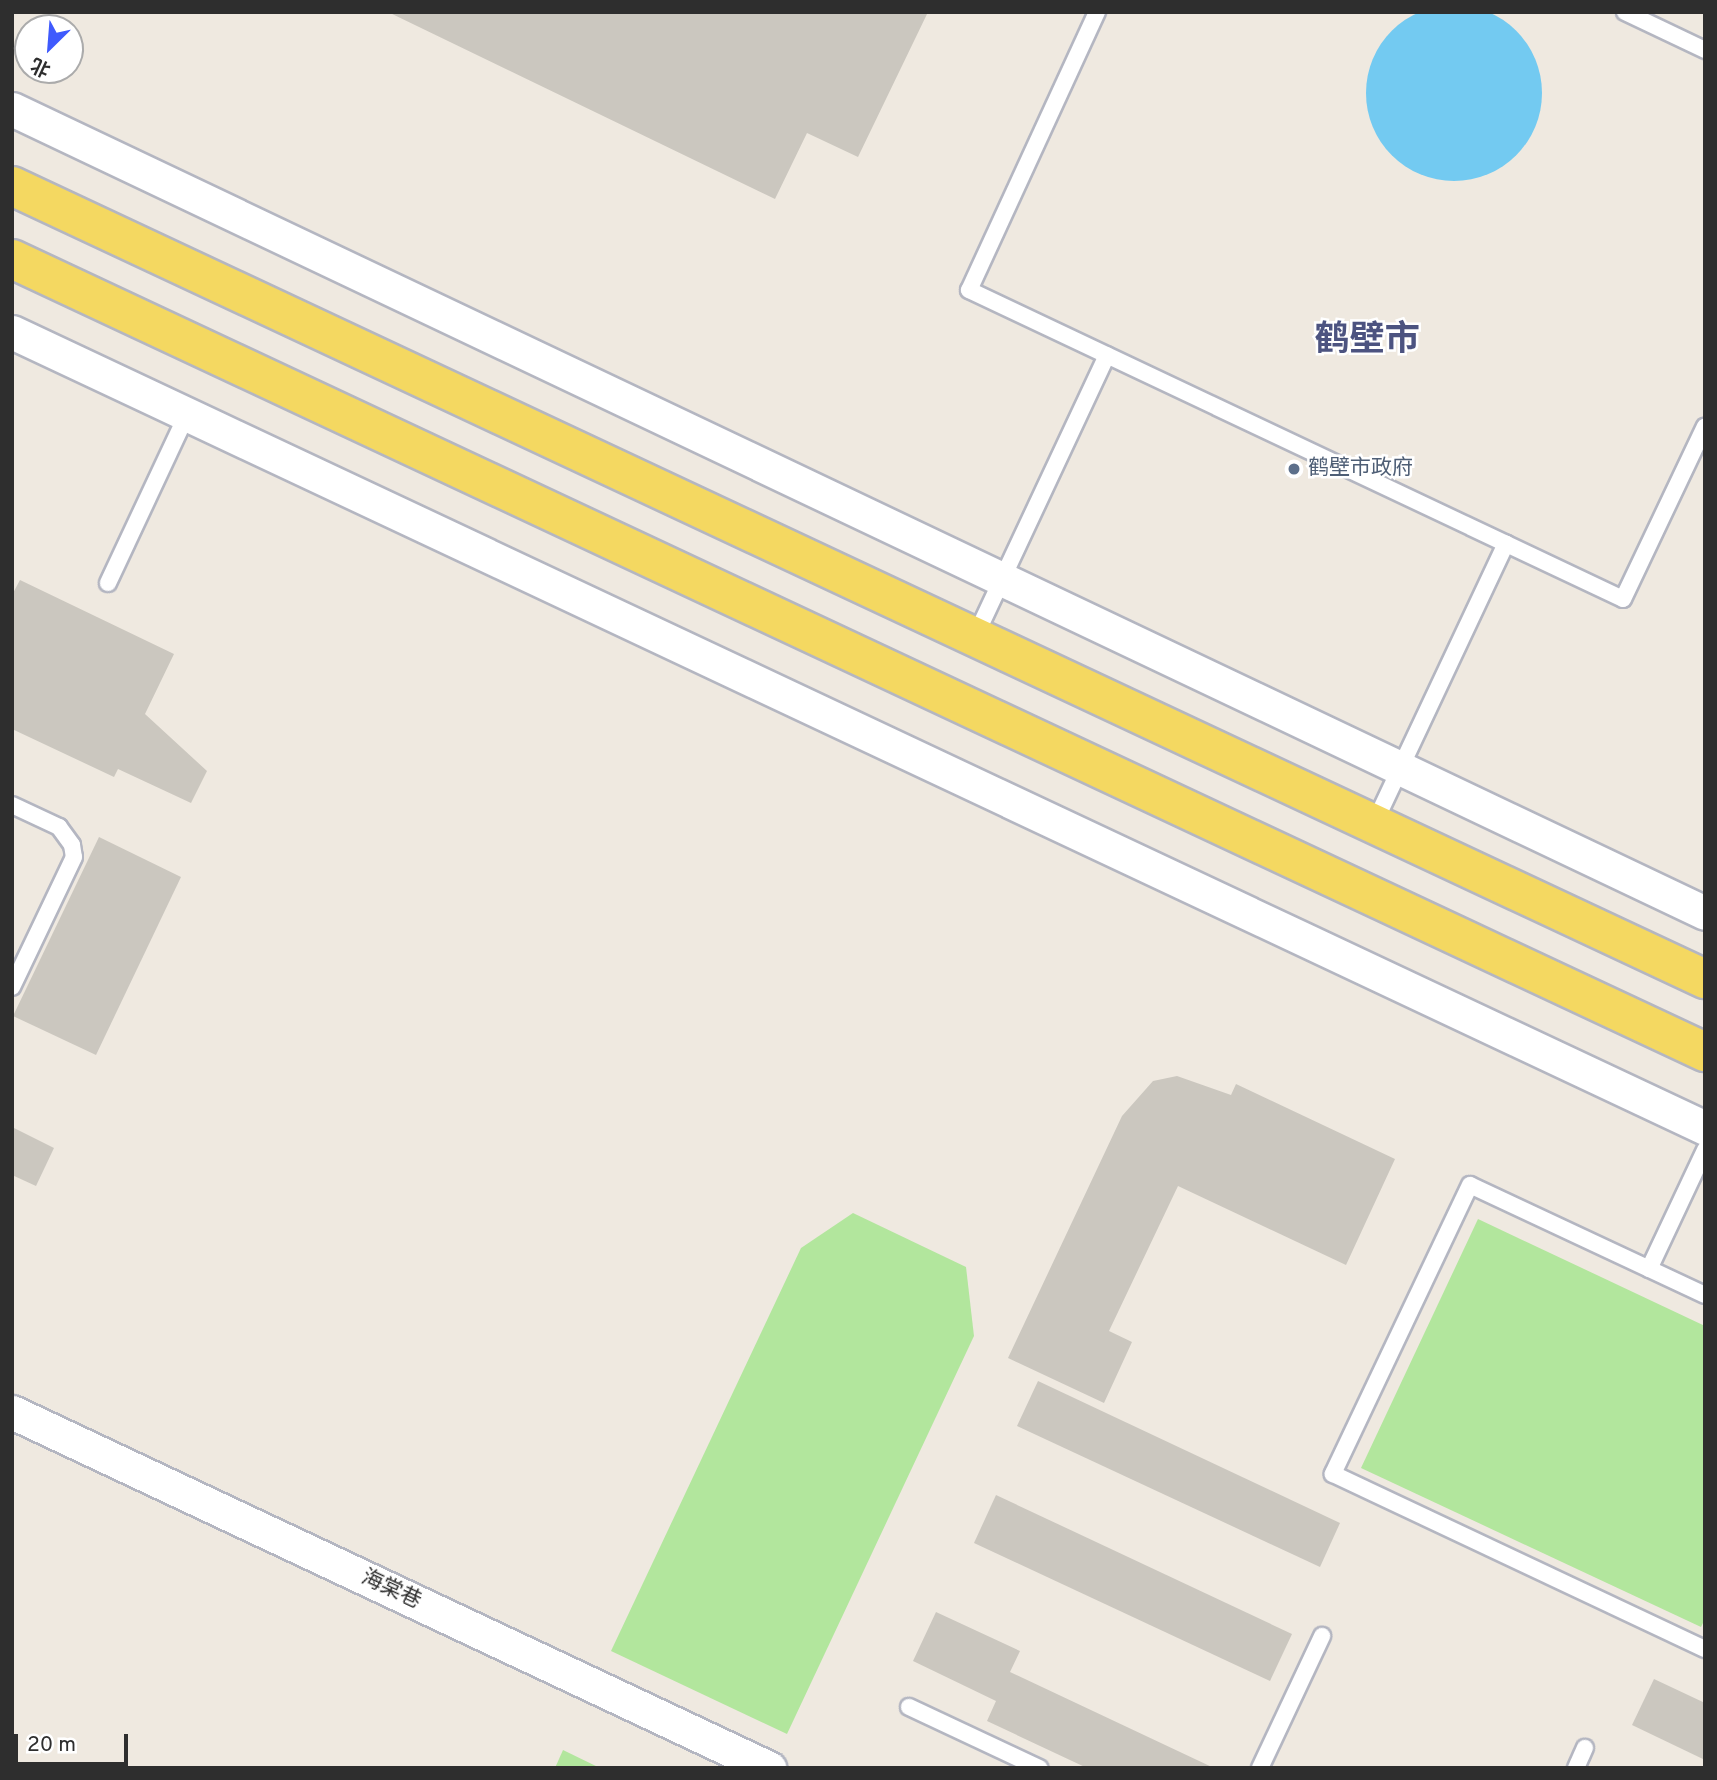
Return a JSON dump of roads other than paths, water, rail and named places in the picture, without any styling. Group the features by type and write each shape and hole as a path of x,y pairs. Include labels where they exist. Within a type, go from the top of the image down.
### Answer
{"main road":[{"path":"12,186 1705,979"},
{"path":"12,259 1705,1052"}],"street":[{"path":"12,109 1705,913"},
{"path":"12,332 1705,1128"},
{"name":"海棠巷","path":"12,1412 769,1768"}],"lane":[{"path":"1097,12 969,290 1623,599 1705,426"},
{"path":"1625,12 1705,50"},
{"path":"975,637 1107,355"},
{"path":"108,583 187,414"},
{"path":"1374,824 1506,544"},
{"path":"12,805 59,827 72,845 74,857 12,987"},
{"path":"1649,1269 1705,1150"},
{"path":"1705,1295 1470,1185 1334,1474 1705,1648"},
{"path":"1260,1768 1322,1636"},
{"path":"909,1707 1039,1768"},
{"path":"1576,1768 1586,1748"}],"water":[{"path":"1454,5 1488,11 1517,30 1536,59 1542,93 1536,127 1517,156 1488,175 1454,181 1420,175 1391,156 1372,127 1366,93 1372,59 1391,30 1420,11"}],"place":[{"name":"鹤壁市政府","path":"1294,469"}],"district":[{"name":"鹤壁市","path":"1367,341"}]}
